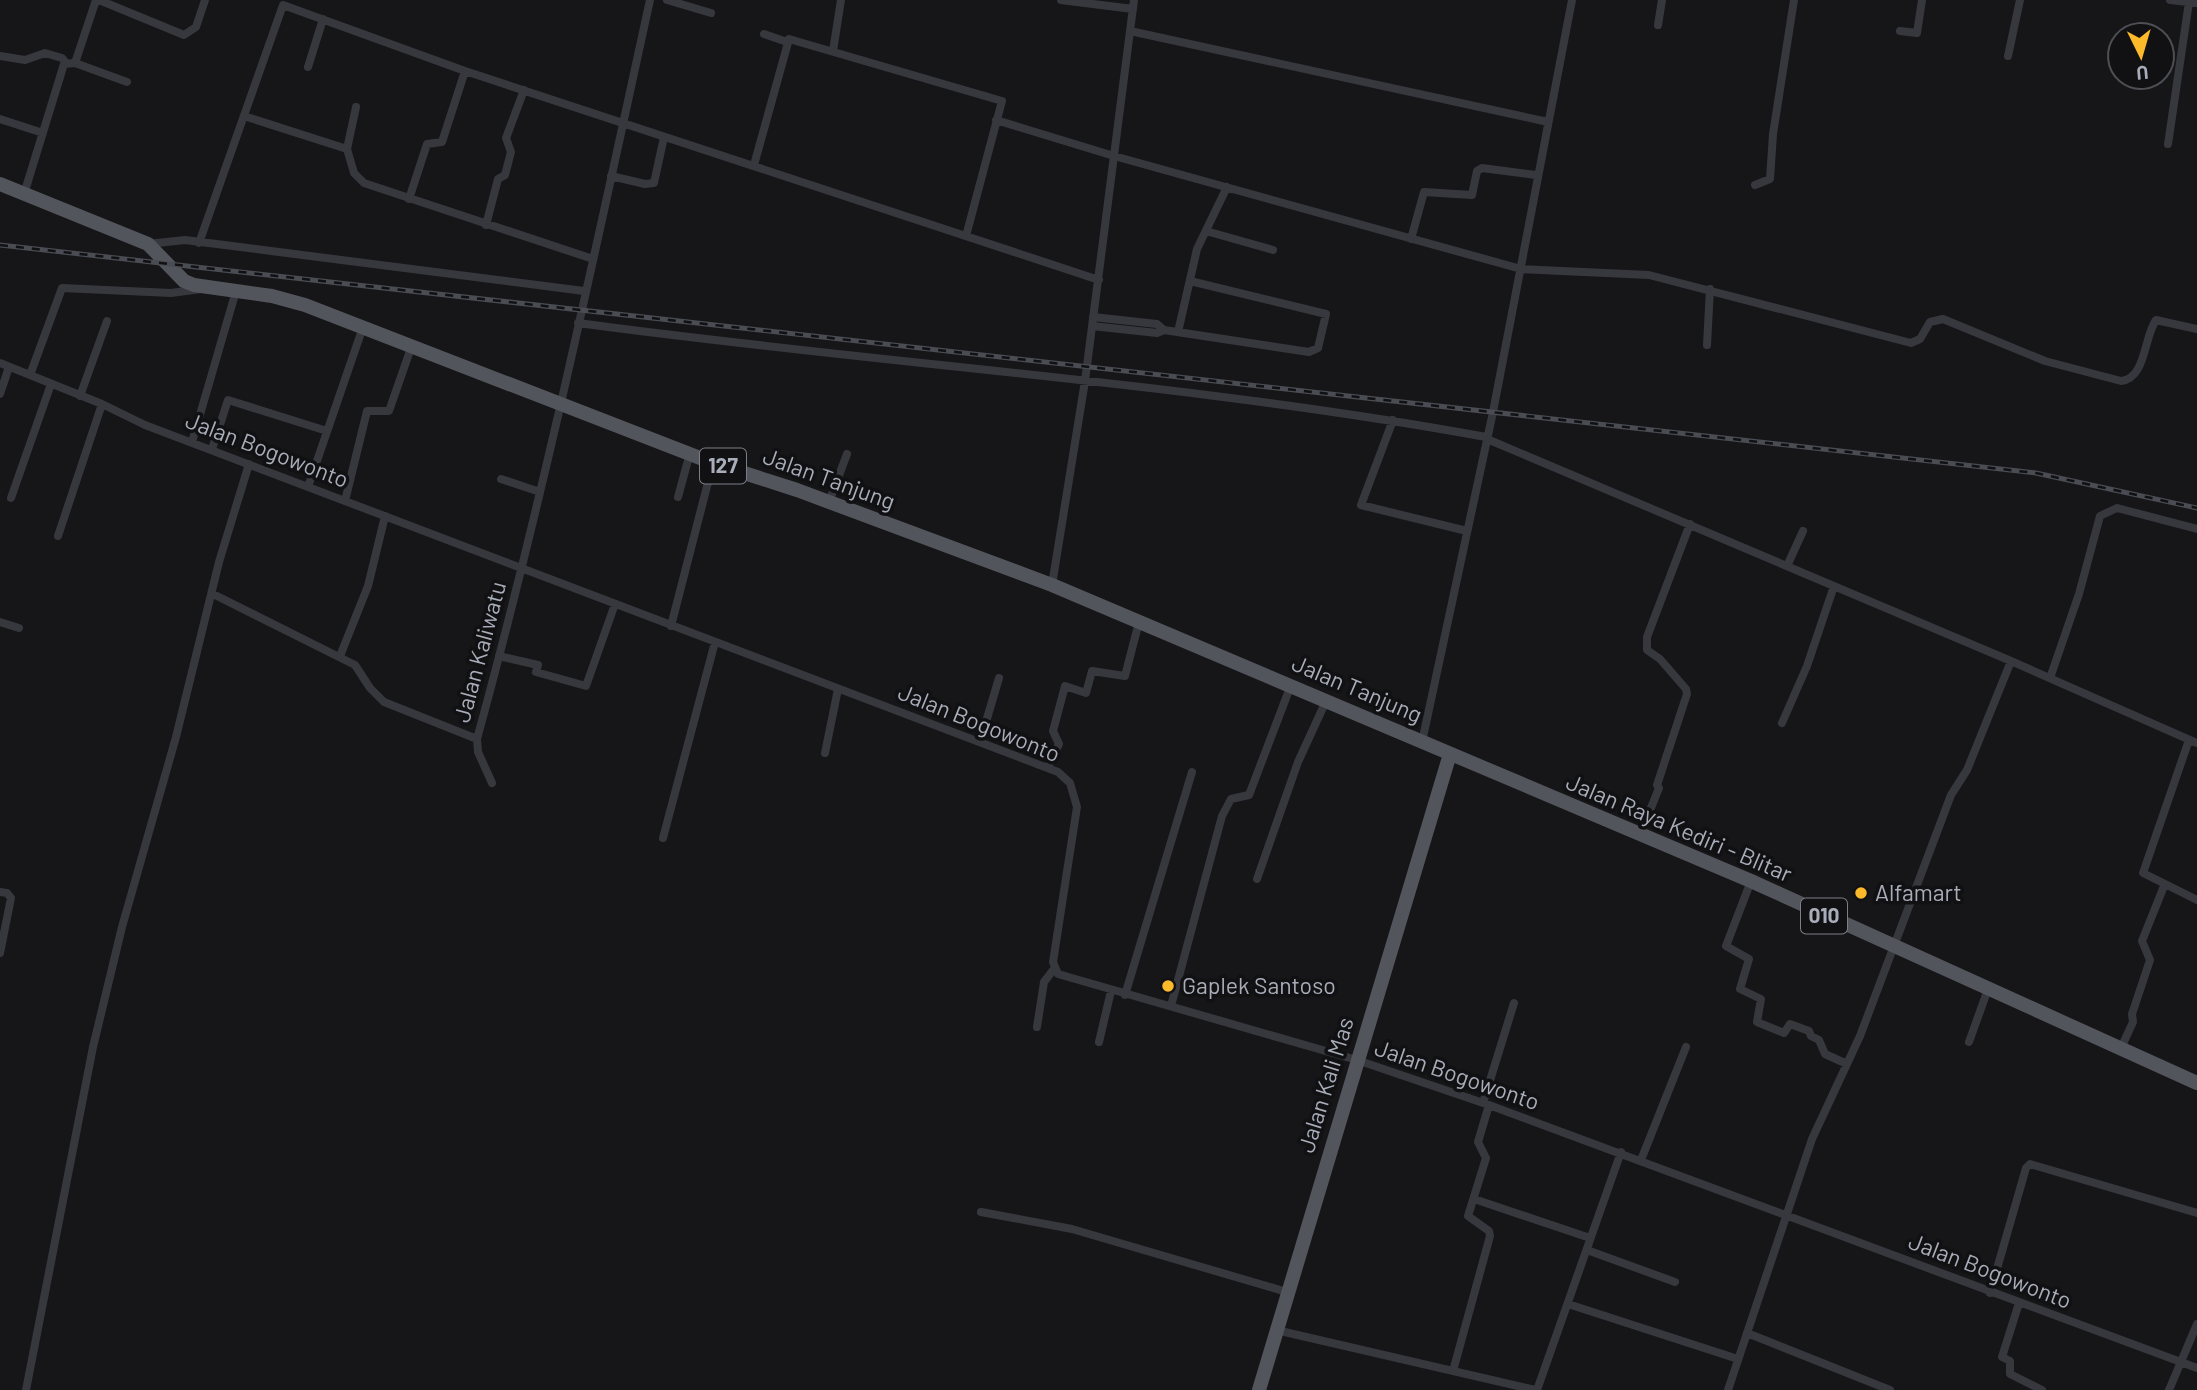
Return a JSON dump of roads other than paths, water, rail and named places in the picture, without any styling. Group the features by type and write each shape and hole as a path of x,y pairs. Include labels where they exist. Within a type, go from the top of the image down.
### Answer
{"main road":[{"name":"Jalan Tanjung","path":"0,184 148,244 184,281 205,288 236,290 285,299 412,345 713,463 829,502 1052,585 1450,754"},
{"name":"Jalan Raya Kediri - Blitar","path":"1450,754 1751,881 1895,949 2197,1083"},
{"name":"Jalan Kali Mas","path":"1259,1390 1450,754"}],"street":[{"path":"24,194 43,133 98,0 184,35 196,27 205,0"},
{"path":"522,568 562,402 584,290 650,0"},
{"path":"667,0 711,13"},
{"path":"833,51 841,0"},
{"path":"1052,585 1085,381 1134,4 1061,0"},
{"path":"1422,742 1487,438 1572,0"},
{"path":"1658,25 1662,0"},
{"path":"1755,185 1770,179 1773,134 1794,0"},
{"path":"1900,31 1917,33 1922,0"},
{"path":"2008,56 2020,0"},
{"path":"2168,144 2193,3 2170,0"},
{"path":"199,243 284,3 465,71 1099,280"},
{"path":"308,67 323,19"},
{"path":"1130,31 1548,122"},
{"path":"764,34 787,42 795,38 1002,101 966,236"},
{"path":"754,165 787,42"},
{"path":"0,56 25,60 51,54 127,82"},
{"path":"409,199 427,144 442,142 465,71"},
{"path":"486,225 498,179 505,175 511,152 506,138 524,90"},
{"path":"356,107 347,149 357,179 409,199 593,259"},
{"path":"244,117 347,149"},
{"path":"0,119 43,133"},
{"path":"996,120 1114,156 1521,269 1638,273 1710,289 1911,343 1920,339 1930,322 1943,319 2045,360 2121,381 2130,380 2137,372 2156,320 2197,330"},
{"path":"611,176 645,184 654,183 664,137"},
{"path":"1411,239 1424,192 1472,195 1477,171 1482,168 1536,175"},
{"path":"1178,332 1189,281 1206,231 1227,187"},
{"path":"1206,231 1273,250"},
{"path":"148,244 185,240 584,290"},
{"path":"1093,321 1157,333 1164,330 1309,352 1318,348 1327,316 1322,312 1189,281"},
{"path":"30,374 62,288 181,293 205,288"},
{"path":"1707,345 1710,289"},
{"path":"192,442 236,290"},
{"path":"80,396 107,321"},
{"path":"578,323 1234,397 1393,420 1487,438 2193,741 2144,869 2145,876 2197,900"},
{"path":"308,487 363,327"},
{"path":"345,501 367,411 389,411 412,345"},
{"path":"0,394 4,365"},
{"name":"Jalan Bogowonto","path":"4,365 102,404 145,425 1048,768 1070,783 1077,807 1053,962 1058,974 1357,1060 1486,1104 2197,1368"},
{"path":"11,498 51,384"},
{"path":"212,449 228,400 327,432"},
{"path":"58,536 102,404"},
{"path":"1393,420 1361,506 1468,531"},
{"path":"678,497 691,453"},
{"path":"829,502 847,454"},
{"path":"671,625 713,463"},
{"path":"26,1390 93,1048 138,863 213,594 219,562 249,464"},
{"path":"501,478 540,492"},
{"path":"2050,678 2079,594 2100,516 2118,508 2197,529"},
{"path":"340,656 368,586 386,516"},
{"path":"1640,835 1659,788 1657,785 1687,694 1686,689 1661,659 1647,650 1647,637 1690,524"},
{"path":"1787,566 1803,531"},
{"name":"Jalan Kaliwatu","path":"492,783 478,752 477,739 522,568"},
{"path":"1782,723 1807,666 1834,586"},
{"path":"213,594 355,664 370,688 384,702 477,739"},
{"path":"499,656 538,665 536,672 586,685 615,604"},
{"path":"0,622 19,628"},
{"path":"1048,768 1059,744 1053,731 1065,686 1086,693 1092,671 1125,676 1139,622"},
{"path":"663,838 715,642"},
{"path":"1728,1390 1785,1213 1812,1139 1895,949 1951,795 1967,770 2011,661"},
{"path":"980,742 999,678"},
{"path":"1171,1006 1222,816 1231,799 1249,795 1291,685"},
{"path":"825,753 838,689"},
{"path":"1257,880 1298,762 1326,701"},
{"path":"1125,995 1192,772"},
{"path":"1751,881 1726,946 1749,959 1740,989 1761,999 1756,1021 1784,1033 1790,1024 1809,1031 1811,1036 1819,1040 1825,1054 1847,1064"},
{"path":"2121,1048 2133,1022 2132,1014 2150,960 2142,941 2164,886"},
{"path":"0,892 7,893 11,898 2,932 0,953"},
{"path":"1037,1027 1044,982 1055,969"},
{"path":"1969,1042 1988,989"},
{"path":"1099,1042 1111,991"},
{"path":"1452,1371 1490,1236 1489,1231 1468,1216 1486,1158 1478,1142 1486,1104 1514,1003"},
{"path":"1641,1160 1686,1047"},
{"path":"1276,1331 1536,1390 1621,1152"},
{"path":"1990,1293 2026,1168 2030,1164 2197,1213"},
{"path":"1474,1199 1590,1238"},
{"path":"981,1212 1072,1229 1287,1292"},
{"path":"1587,1250 1675,1282"},
{"path":"2019,1303 2002,1357 2010,1361 2010,1374 2042,1390"},
{"path":"1568,1304 1738,1359"},
{"path":"2169,1390 2197,1324"},
{"path":"1747,1333 1890,1390"}],"railway":[{"path":"0,245 2036,473 2197,508"}],"place":[{"name":"Alfamart","path":"1861,893"},
{"name":"Gaplek Santoso","path":"1168,986"}]}
